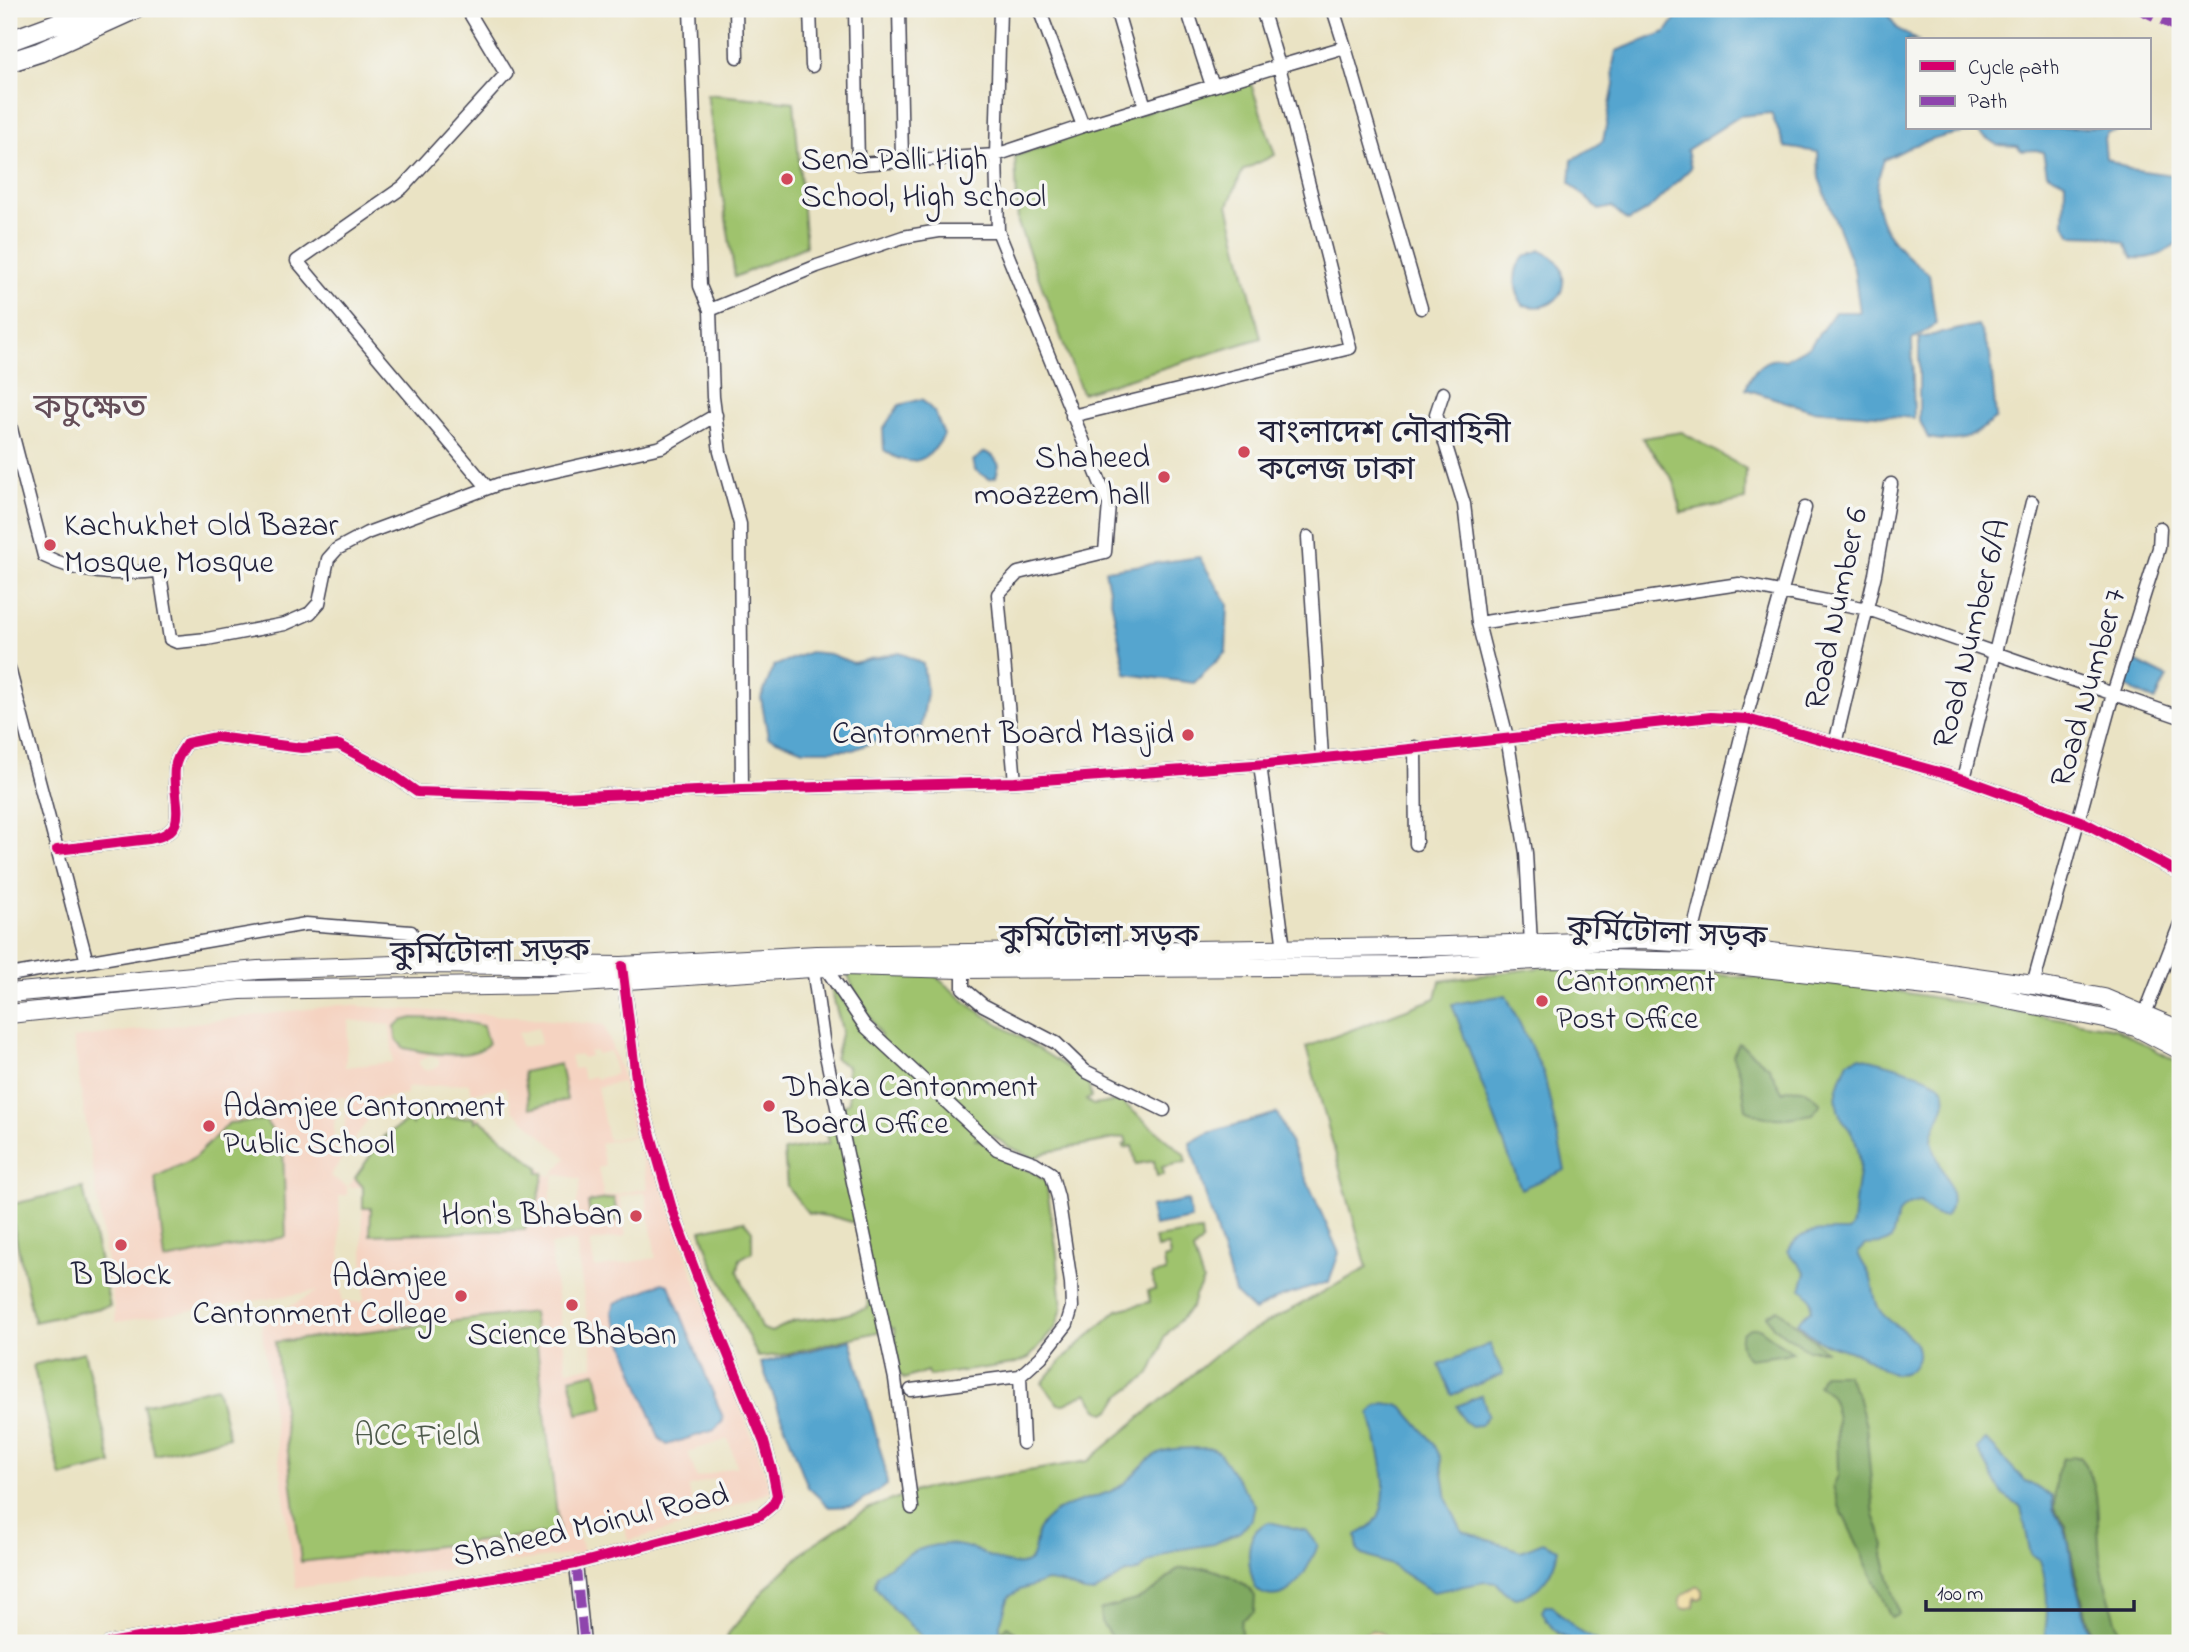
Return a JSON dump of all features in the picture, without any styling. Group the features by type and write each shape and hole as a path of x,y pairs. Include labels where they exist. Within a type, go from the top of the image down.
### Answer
{"main road":[{"path":"9,41 96,9"},
{"path":"9,62 135,9"},
{"name":"কুর্মিটোলা সড়ক","path":"9,993 258,970 422,964 623,973 819,963 1643,940 1891,965 2033,985 2104,999 2180,1030"},
{"name":"কুর্মিটোলা সড়ক","path":"964,961 1421,966 1556,959 1708,962 1966,991 2136,1027 2180,1050"},
{"name":"কুর্মিটোলা সড়ক","path":"9,1014 240,990 551,985 623,973"}],"street":[{"path":"467,9 506,74 403,187 297,261 488,488"},
{"path":"690,9 700,286 710,310 720,452 740,524 742,789"},
{"path":"736,9 737,57"},
{"path":"810,9 812,66"},
{"path":"855,9 858,164 996,155 1083,126 1054,48"},
{"path":"899,9 902,161"},
{"path":"999,9 996,155 998,231 1109,504 1105,552 1018,573 998,594 1015,782"},
{"path":"1117,13 1145,107 1212,86 1187,9"},
{"path":"1187,9 1213,86 1279,66"},
{"path":"1072,416 1350,348 1279,66 1262,9"},
{"path":"1262,9 1280,66 1345,47"},
{"path":"1334,9 1420,308"},
{"path":"1049,35 1083,126 1145,107 1117,13"},
{"path":"710,310 817,266 903,237 939,231 998,231"},
{"path":"1443,393 1436,414 1464,505 1478,623 1507,737 1526,853 1531,944"},
{"path":"9,421 44,556 66,567 116,575 156,571 160,574 170,639 177,642 285,624 310,613 319,603 328,559 337,549 367,533 488,488 661,447 716,415"},
{"name":"Road Number 6","path":"1835,744 1868,609 1891,484"},
{"name":"Road Number 6/A","path":"1964,779 2032,502"},
{"path":"1690,943 1747,719 1805,508"},
{"name":"Road Number 7","path":"2033,985 2113,694 2159,548 2160,528"},
{"path":"1308,537 1322,757"},
{"path":"1478,623 1739,584 1868,609 2180,717"},
{"path":"9,668 87,962"},
{"path":"57,850 163,837 172,832 177,814 175,768 178,756 187,743 216,737 302,748 339,745 386,770 417,792 560,797 1015,782 1261,764 1711,717 1747,719 1964,779 2078,821 2180,873"},
{"path":"1415,747 1416,844"},
{"path":"1261,764 1284,949"},
{"path":"9,975 306,924 411,932 422,964"},
{"path":"2145,1014 2180,924"},
{"path":"964,961 963,988 983,1005 1056,1043 1085,1071 1164,1110"},
{"path":"819,963 865,1026 997,1149 1035,1163 1051,1173 1058,1197 1072,1307 1067,1324 1041,1357 1020,1376 911,1390"},
{"path":"819,963 824,1046 895,1379 912,1508"},
{"name":"Shaheed Moinul Road","path":"109,1643 576,1564 761,1515 773,1505 777,1495 764,1442 672,1209 637,1086 623,973"},
{"path":"1020,1376 1023,1443"},
{"path":"576,1564 584,1643"}],"shaded area":[{"path":"340,1005 604,1025 771,1491 686,1525 583,1553 296,1588 262,1331 263,1321 318,1291 116,1322 73,1038","holes":["413,1018 451,1019 483,1026 488,1044 482,1051 466,1054 433,1053 404,1048 396,1039","349,1020 390,1025 393,1062 345,1067","538,1028 541,1044 521,1047 518,1033","596,1051 597,1054 610,1051 616,1074 584,1079 580,1068 573,1069 570,1057 580,1054 582,1058 590,1056 589,1052","430,1055 439,1058 439,1066 424,1070 419,1061","622,1082 633,1135 608,1140 597,1087","469,1083 472,1093 506,1087 513,1110 567,1158 550,1177 478,1116 410,1119 384,1135 348,1187 330,1176 367,1121 367,1100 407,1095 407,1088","336,1097 347,1098 343,1145 333,1143","477,1123 498,1232 389,1208 363,1208 363,1187","637,1136 648,1188 604,1197 598,1168 605,1166 600,1143","554,1174 581,1179 572,1232 545,1227","347,1187 362,1187 364,1302 342,1302 339,1196 347,1195","645,1192 656,1258 595,1268 590,1242 626,1236 619,1196","576,1241 594,1366 567,1370 550,1245","728,1439 737,1466 697,1478 688,1452","717,1478 725,1505 696,1514 688,1487","620,1511 628,1540 583,1551 575,1523"]}],"green space":[{"path":"1249,78 1275,155 1243,170 1228,205 1261,338 1082,393 1018,223 1015,156"},
{"path":"707,94 794,102 806,246 735,277"},
{"path":"1682,432 1746,469 1745,500 1681,513 1674,481 1642,438"},
{"path":"1567,964 1866,986 2115,1028 2180,1063 2180,1643 726,1643 728,1634 767,1587 809,1547 867,1509 922,1489 1088,1461 1230,1343 1367,1268 1306,1047 1436,998 1440,981"},
{"path":"846,970 934,975 972,1007 1088,1080 1091,1097 1086,1100 1093,1105 1121,1101 1184,1154 1186,1162 1162,1167 1163,1175 1157,1176 1154,1161 1136,1164 1132,1146 1124,1148 1123,1145 1127,1144 1125,1137 1047,1152 1035,1158 1009,1147 992,1135 974,1140 979,1140 1007,1161 1035,1173 1046,1182 1062,1308 1056,1327 1029,1358 1013,1364 929,1376 927,1371 904,1379 898,1372 894,1328 781,1355 758,1357 711,1260 701,1230 744,1221 752,1231 752,1252 740,1259 738,1271 761,1328 771,1332 794,1321 840,1316 868,1308 865,1256 858,1224 808,1213 787,1186 784,1151 829,1143 824,1119 849,1102 847,1066 835,1059 842,1030 830,985 874,1044 879,1043 881,1036 854,990"},
{"path":"413,1018 451,1019 483,1026 488,1044 481,1049 460,1054 404,1048 396,1039 395,1026"},
{"path":"1739,1043 1769,1067 1782,1092 1803,1090 1821,1103 1813,1114 1770,1118 1746,1109 1741,1076 1733,1055"},
{"path":"560,1064 567,1100 530,1108 523,1072"},
{"path":"475,1117 475,1122 479,1119 539,1168 538,1173 544,1173 535,1213 529,1212 525,1230 370,1235 371,1208 363,1208 363,1187 355,1178 384,1136 387,1138 386,1135 409,1120 412,1124 413,1119"},
{"path":"265,1120 283,1146 286,1237 165,1260 155,1177 193,1159 229,1123"},
{"path":"83,1188 110,1306 34,1322 9,1205"},
{"path":"614,1198 618,1221 591,1225 588,1202"},
{"path":"1201,1231 1202,1241 1193,1251 1203,1281 1192,1307 1164,1337 1150,1374 1120,1396 1112,1409 1105,1413 1098,1409 1087,1393 1065,1404 1058,1404 1042,1383 1061,1361 1117,1310 1150,1302 1148,1291 1155,1290 1152,1275 1166,1272 1164,1259 1170,1257 1168,1246 1157,1248 1155,1238"},
{"path":"1778,1309 1825,1350 1808,1350 1773,1327 1767,1315"},
{"name":"ACC Field","path":"533,1312 559,1532 301,1562 275,1342"},
{"path":"1750,1328 1759,1328 1792,1352 1749,1359 1740,1343 1743,1332"},
{"path":"84,1352 112,1464 61,1477 33,1365"},
{"path":"596,1372 604,1408 578,1414 570,1378"},
{"path":"1823,1374 1846,1374 1858,1396 1866,1426 1874,1515 1885,1545 1883,1555 1899,1614 1891,1617 1839,1506 1833,1486 1838,1475 1837,1418 1831,1395 1818,1385"},
{"path":"217,1387 229,1437 155,1455 143,1405"},
{"path":"2079,1457 2093,1481 2103,1573 2123,1643 2094,1643 2075,1573 2066,1526 2054,1509 2056,1476 2063,1458"},
{"path":"1207,1568 1239,1581 1255,1596 1254,1612 1241,1620 1242,1637 1234,1643 1142,1643 1139,1638 1111,1637 1101,1622 1100,1610 1139,1599 1156,1589 1178,1569"},
{"path":"1007,1626 1025,1639 1045,1635 1054,1643 1003,1643 1003,1630"}],"sand":[{"path":"1698,1586 1702,1590 1702,1597 1695,1597 1694,1606 1682,1608 1681,1596"},
{"path":"1372,1630 1384,1634 1390,1643 1356,1643 1362,1635"}],"water":[{"path":"1682,9 1884,9 1898,29 1914,38 1906,38 1906,130 2122,130 2108,132 2104,138 2106,158 2129,169 2180,176 2180,241 2158,255 2133,258 2125,243 2102,236 2071,235 2064,224 2065,182 2047,173 2043,152 2022,151 2017,146 1997,145 1976,131 1945,136 1912,146 1884,160 1876,196 1883,225 1891,238 1929,274 1936,324 1912,340 1914,418 1811,410 1746,389 1760,366 1772,360 1785,360 1810,346 1835,312 1860,312 1854,269 1819,178 1818,152 1785,147 1771,113 1740,116 1687,150 1691,168 1648,210 1628,221 1612,207 1599,210 1570,183 1572,160 1603,141 1614,85 1613,65 1616,51 1666,32"},
{"path":"1540,250 1559,264 1563,276 1562,289 1548,305 1523,305 1515,281 1517,267 1525,257"},
{"path":"1978,325 1990,353 1996,418 1965,438 1928,438 1919,419 1919,338"},
{"path":"922,399 935,413 944,435 925,457 902,460 884,450 883,429 899,405"},
{"path":"985,452 993,456 999,465 996,477 989,479 975,470 973,461"},
{"path":"1199,557 1228,604 1226,652 1194,683 1126,674 1105,570"},
{"path":"810,652 830,654 853,663 899,652 923,664 927,693 919,740 893,734 853,750 804,750 768,737 761,698 774,666"},
{"path":"2135,661 2167,677 2155,701 2123,685"},
{"path":"1506,995 1544,1074 1565,1170 1521,1189 1452,1004"},
{"path":"1859,1057 1889,1064 1934,1081 1940,1085 1946,1097 1932,1140 1952,1198 1946,1216 1935,1214 1920,1202 1906,1206 1899,1215 1891,1240 1865,1245 1858,1252 1870,1276 1878,1308 1916,1345 1918,1353 1915,1365 1899,1374 1887,1371 1858,1354 1819,1340 1797,1322 1811,1310 1812,1303 1809,1295 1801,1289 1806,1273 1788,1251 1799,1237 1806,1234 1848,1231 1852,1227 1859,1159 1855,1140 1839,1114 1836,1099 1848,1061"},
{"path":"1277,1113 1339,1253 1329,1282 1278,1298 1254,1311 1235,1293 1190,1143 1208,1133"},
{"path":"1188,1200 1191,1219 1154,1226 1150,1207"},
{"path":"662,1283 669,1285 723,1421 715,1430 667,1445 659,1438 612,1312 615,1303"},
{"path":"851,1340 885,1468 887,1485 854,1506 829,1507 808,1487 761,1363"},
{"path":"1490,1344 1503,1374 1452,1395 1439,1365"},
{"path":"1482,1395 1488,1415 1480,1425 1471,1426 1463,1420 1457,1406"},
{"path":"1384,1403 1402,1406 1433,1442 1441,1458 1447,1500 1462,1531 1521,1551 1543,1542 1558,1549 1549,1574 1539,1587 1516,1598 1506,1594 1497,1583 1485,1582 1433,1592 1391,1565 1358,1551 1356,1535 1374,1523 1384,1499 1380,1454 1370,1413 1376,1406"},
{"path":"1986,1440 2024,1480 2052,1496 2053,1510 2064,1527 2069,1544 2073,1573 2092,1643 2054,1643 2045,1634 2047,1597 2040,1560 2031,1555 2021,1507 2003,1495 1977,1448"},
{"path":"1211,1448 1218,1451 1255,1505 1252,1519 1240,1532 1214,1544 1176,1550 1148,1563 1140,1570 1124,1574 1094,1593 1047,1581 1020,1590 1009,1597 1000,1624 1000,1643 929,1643 894,1610 875,1586 877,1575 901,1558 938,1545 965,1547 1010,1564 1026,1563 1032,1557 1040,1527 1057,1511 1115,1490 1154,1455 1161,1452"},
{"path":"1269,1522 1307,1531 1318,1545 1309,1566 1295,1585 1278,1595 1267,1595 1256,1590 1249,1561 1250,1542 1254,1534"},
{"path":"1545,1606 1552,1606 1574,1627 1601,1643 1566,1638 1552,1628 1542,1611"}],"marked path":[{"path":"2138,9 2180,29"},
{"path":"576,1564 584,1643"}],"cycle path":[{"path":"57,850 163,835 176,822 175,768 178,758 187,743 216,737 302,748 339,745 386,770 417,792 560,797 1015,782 1268,764 1711,717 1747,719 1964,779 2083,822 2180,873"},
{"path":"109,1643 576,1564 761,1515 773,1505 777,1495 764,1442 672,1209 637,1086 622,966"}],"place":[{"name":"Sena Palli High School, High school","path":"787,179"},
{"name":"বাংলাদেশ নৌবাহিনী কলেজ ঢাকা","path":"1244,452"},
{"name":"Shaheed moazzem hall","path":"1164,477"},
{"name":"Kachukhet Old Bazar Mosque, Mosque","path":"50,545"},
{"name":"Cantonment Board Masjid","path":"1188,735"},
{"name":"Cantonment Post Office","path":"1542,1001"},
{"name":"Dhaka Cantonment Board Office","path":"769,1106"},
{"name":"Adamjee Cantonment Public School","path":"209,1126"},
{"name":"Hon's Bhaban","path":"636,1216"},
{"name":"B Block","path":"121,1245"},
{"name":"Adamjee Cantonment College","path":"461,1296"},
{"name":"Science Bhaban","path":"572,1305"}],"district":[{"name":"কচুক্ষেত","path":"90,409"}]}
